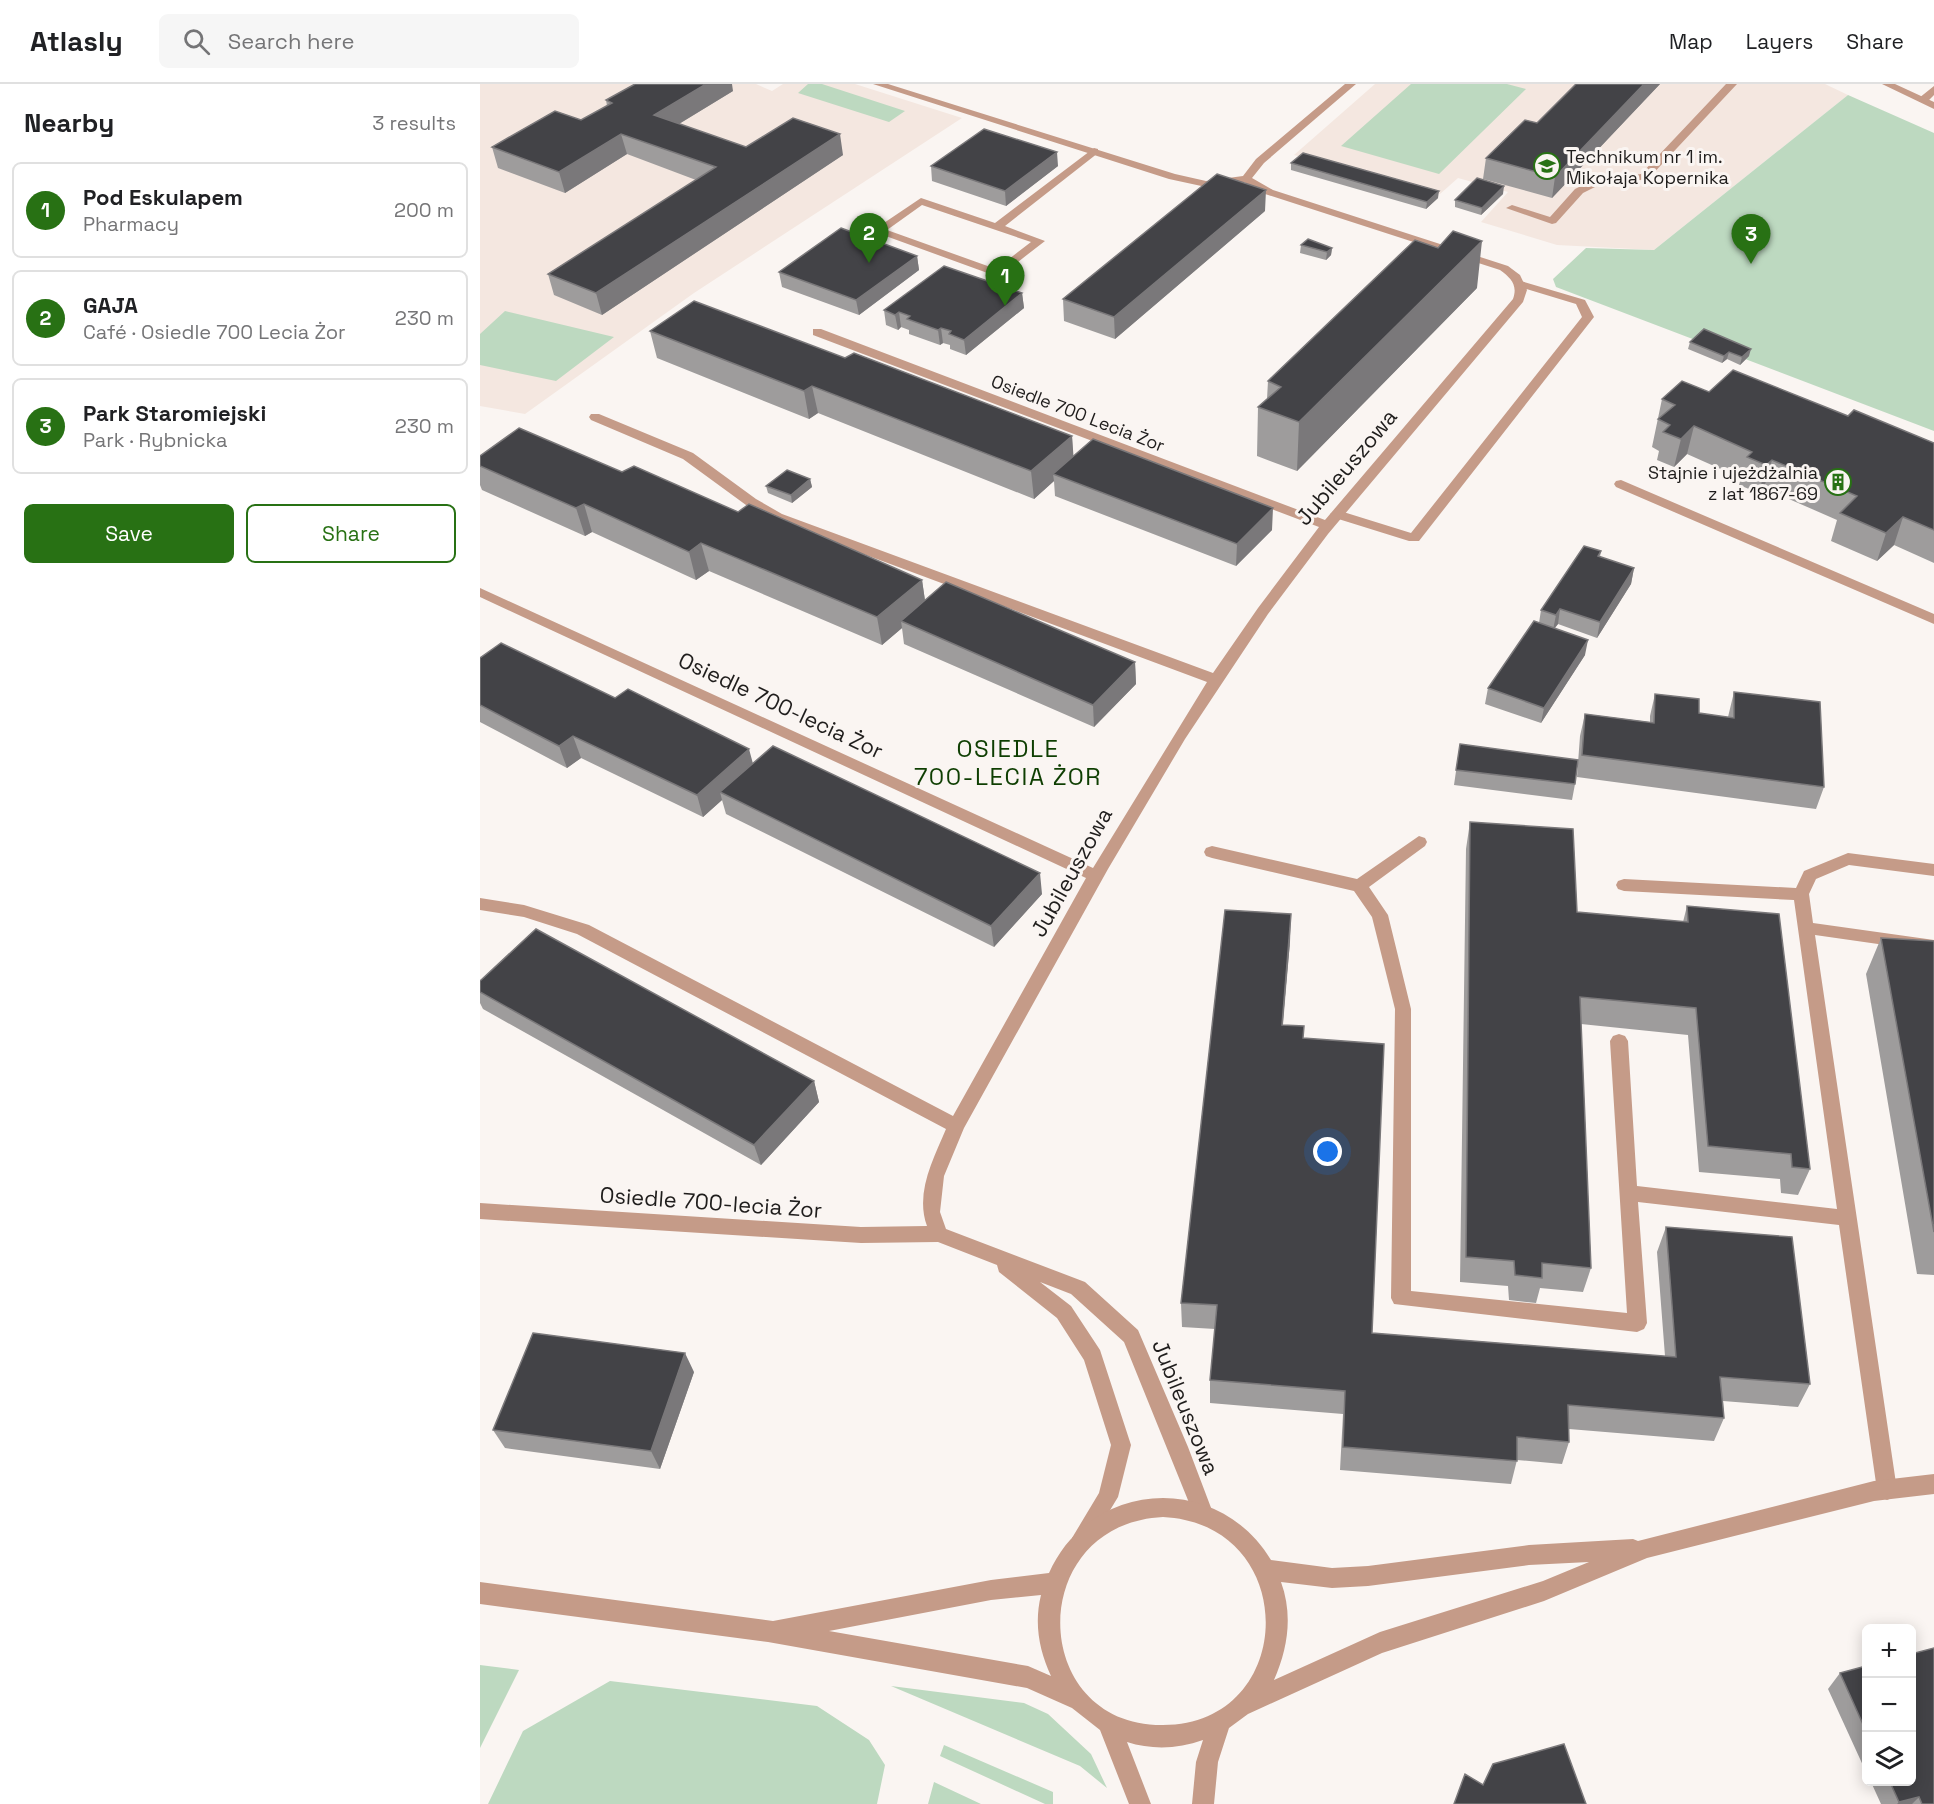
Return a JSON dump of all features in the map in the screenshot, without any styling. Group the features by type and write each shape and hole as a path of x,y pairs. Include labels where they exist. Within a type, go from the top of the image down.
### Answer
{"street":[{"path":"878,84 1173,177 1206,184 1246,179 1269,192 1504,267 1515,275 1521,284 1581,302 1588,318 1414,538 1337,514"},
{"path":"1246,179 1260,161 1351,84"},
{"path":"1512,208 1552,221 1580,191 1597,182 1644,177 1732,84"},
{"path":"1887,84 1934,106"},
{"path":"1923,100 1934,89"},
{"path":"997,227 1094,152"},
{"path":"921,201 997,227 1039,241 997,273 878,231 921,201"},
{"name":"Jubileuszowa","path":"1203,1513 1179,1447 1131,1336 1078,1288 939,1234 931,1212 935,1176 956,1126 1123,827 1216,680 1327,525 1519,300 1522,293 1521,284"},
{"name":"Osiedle 700 Lecia Żor","path":"817,333 1327,525"},
{"path":"595,417 688,456 751,502 777,517 1216,680"},
{"path":"1621,484 1934,619"},
{"name":"Osiedle 700-lecia Żor","path":"480,592 1096,876"},
{"path":"1359,886 1419,842"},
{"path":"1212,852 1359,886 1380,915 1403,1009 1401,1298 1637,1323 1619,1041"},
{"path":"1887,1490 1808,928 1801,894 1810,875 1848,860 1934,870"},
{"path":"1624,885 1801,894"},
{"path":"480,904 524,911 583,929 956,1126"},
{"path":"1808,928 1934,946"},
{"path":"1628,1193 1849,1218"},
{"name":"Osiedle 700-lecia Żor","path":"480,1211 861,1235 939,1234"},
{"name":"Jubileuszowa","path":"993,1256 1064,1312 1093,1356 1121,1445 1108,1497 1079,1544"},
{"path":"480,1593 768,1631 1028,1677 1076,1700 1108,1724 1145,1736 1184,1735 1221,1720 1241,1706 1380,1643 1544,1591 1646,1548 1874,1491 1934,1485"},
{"path":"1076,1700 1059,1674 1049,1644 1047,1614 1054,1583 1065,1562 1079,1544 1105,1523 1137,1510 1170,1506 1203,1513 1231,1528 1254,1549 1268,1570 1279,1610 1276,1645 1263,1678 1241,1706"},
{"path":"1268,1570 1332,1578 1368,1576 1529,1555 1646,1548"},
{"path":"768,1631 991,1590 1054,1583"},
{"path":"1203,1804 1207,1762 1221,1720"},
{"path":"1108,1724 1140,1804"}],"shaded area":[{"path":"480,84 756,84 772,91 783,84 855,84 962,118 694,293 525,414 480,406"},
{"name":"Technikum nr 1 im. Mikołaja Kopernika","path":"1375,84 1825,84 1848,95 1654,250 1557,245 1481,222 1508,192 1458,178 1440,194 1294,155"}],"green space":[{"path":"808,84 822,84 905,111 889,122 798,93"},
{"path":"1411,84 1507,84 1526,89 1439,174 1341,146"},
{"path":"1848,95 1934,133 1934,431 1556,287 1553,279 1586,248 1654,250"},
{"path":"505,311 614,337 556,381 480,365 480,334"},
{"path":"480,1665 519,1670 480,1748"},
{"path":"610,1681 817,1706 869,1740 885,1765 877,1804 488,1804 523,1731"},
{"path":"891,1686 1024,1703 1048,1714 1091,1754 1107,1788 1080,1766"},
{"path":"944,1745 1053,1792 1053,1804 1045,1804 940,1756"},
{"path":"934,1782 981,1804 928,1804"}],"building":[{"path":"635,84 706,84 654,115 746,147 793,118 840,134 596,293 548,274 716,167 621,134 559,172 492,147 555,111 581,120 612,103 606,100"},
{"path":"1576,84 1644,84 1555,177 1486,158 1525,120 1537,123"},
{"path":"984,129 1057,152 1005,191 931,166"},
{"path":"1303,153 1439,191 1427,202 1291,163"},
{"path":"1217,174 1266,190 1114,317 1063,299"},
{"path":"1477,178 1504,186 1482,208 1455,200"},
{"path":"841,228 917,256 856,300 779,272"},
{"path":"1453,231 1482,241 1299,422 1258,407 1281,387 1268,381 1415,240 1438,248"},
{"path":"1308,239 1332,248 1327,252 1301,245"},
{"path":"944,266 1022,293 964,340 949,334 951,331 941,328 938,330 907,319 910,316 899,312 895,315 884,310"},
{"path":"694,301 845,358 854,353 1072,436 1031,471 812,386 804,391 650,331"},
{"path":"1704,329 1751,349 1742,357 1729,352 1724,356 1690,342"},
{"path":"1733,370 1848,416 1854,410 1934,443 1934,530 1903,517 1886,533 1840,513 1857,496 1772,460 1766,465 1747,457 1752,452 1694,426 1681,439 1663,432 1670,425 1658,419 1675,405 1662,399 1682,381 1709,392"},
{"path":"519,428 622,472 634,466 738,512 749,504 922,580 877,617 701,543 689,552 584,504 576,508 480,466 480,456"},
{"path":"1093,439 1273,508 1237,544 1053,474"},
{"path":"787,470 810,479 791,495 766,486"},
{"path":"1584,546 1601,551 1598,556 1634,568 1600,622 1560,609 1556,615 1541,610"},
{"path":"946,582 1135,662 1093,705 901,621"},
{"path":"1534,621 1588,640 1544,708 1488,688"},
{"path":"501,643 615,698 628,689 749,749 697,795 573,736 559,746 480,705 480,658"},
{"path":"1734,692 1820,702 1824,787 1582,755 1585,714 1654,723 1655,694 1699,699 1699,713 1734,718"},
{"path":"1460,744 1578,760 1575,784 1456,770"},
{"path":"773,746 1040,873 991,926 720,792"},
{"path":"1470,822 1573,829 1577,912 1688,922 1687,906 1779,914 1810,1169 1792,1167 1791,1154 1708,1146 1696,1008 1580,997 1591,1268 1542,1263 1542,1278 1515,1275 1514,1261 1466,1257"},
{"path":"1225,910 1291,914 1282,1025 1304,1026 1303,1038 1384,1044 1372,1333 1676,1357 1666,1227 1792,1237 1810,1384 1720,1377 1724,1418 1568,1405 1569,1442 1517,1437 1517,1461 1343,1447 1345,1391 1210,1380 1217,1305 1181,1303"},
{"path":"536,929 814,1081 754,1145 480,992 480,981"},
{"path":"1881,938 1934,941 1934,1232"},
{"path":"533,1333 685,1353 651,1451 493,1430"},
{"path":"1934,1648 1934,1804 1922,1804 1919,1797 1899,1802 1892,1786 1916,1786 1916,1653"},
{"path":"1862,1667 1862,1722 1840,1673"},
{"path":"1564,1744 1586,1804 1454,1804 1465,1774 1483,1785 1493,1764"}],"place":[{"name":"Technikum nr 1 im. Mikołaja Kopernika","path":"1547,166"},
{"name":"GAJA","path":"869,263"},
{"name":"Park Staromiejski","path":"1751,264"},
{"name":"Pod Eskulapem","path":"1005,306"},
{"name":"Stajnie i ujeżdżalnia z lat 1867-69","path":"1838,482"}],"district":[{"name":"OSIEDLE 700-LECIA ŻOR","path":"1008,762"}]}
